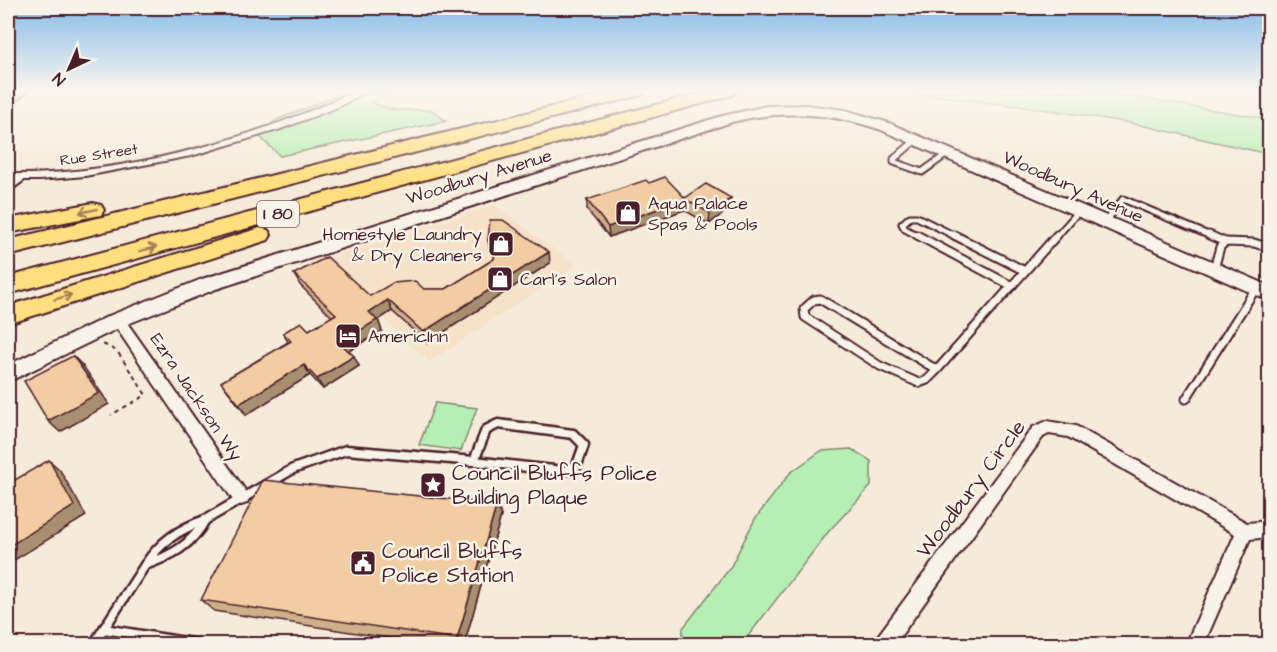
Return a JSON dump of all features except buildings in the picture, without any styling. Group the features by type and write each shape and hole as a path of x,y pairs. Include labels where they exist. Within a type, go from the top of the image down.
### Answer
{"highway":[{"path":"8,226 501,121"},
{"name":"I 80","path":"8,248 515,121"},
{"name":"I 80","path":"8,286 617,121"},
{"path":"8,315 525,147"}],"main road":[{"name":"Woodbury Avenue","path":"8,374 118,320 239,273 723,121"},
{"name":"Woodbury Avenue","path":"871,121 1263,291"}],"street":[{"name":"Rue Street","path":"8,177 88,173 224,145 295,121"},
{"name":"Ezra Jackson Wy","path":"118,320 241,498"},
{"name":"Woodbury Circle","path":"884,645 1038,432 1047,427 1071,431 1245,531"},
{"path":"1195,645 1245,531 1269,529"}],"lane":[{"path":"916,140 894,159 894,162 918,174 923,173 947,154"},
{"path":"8,189 23,178"},
{"path":"1105,223 1123,199 1224,242 1254,243 1269,248"},
{"path":"937,369 820,299 814,300 804,309 805,317 906,380 916,384 925,382 937,369 1012,286 1079,211"},
{"path":"1012,286 905,229 902,224 910,217 917,217 1025,271"},
{"path":"1213,270 1220,247 1224,242"},
{"path":"1186,399 1263,291"},
{"path":"94,645 157,547 186,527 205,520 293,469 346,450 474,460 563,471 576,468 584,445 573,434 498,424 486,430 474,460"},
{"path":"145,565 166,558 197,537 205,520"},
{"path":"104,629 198,645"}],"path":[{"path":"102,344 117,351 146,395 111,415"}],"shaded area":[{"path":"494,205 576,265 429,362 322,260"}],"green space":[{"path":"274,121 444,121 280,156 258,135"},
{"path":"1121,121 1269,121 1269,154"},
{"path":"435,403 477,408 461,451 419,445"},
{"path":"851,449 871,461 871,486 829,531 742,644 682,644 683,628 730,568 755,519 790,473 821,451"}],"place":[{"name":"Aqua Palace Spas & Pools","path":"628,213"},
{"name":"Homestyle Laundry & Dry Cleaners","path":"501,244"},
{"name":"Carl's Salon","path":"500,279"},
{"name":"AmericInn","path":"348,336"},
{"name":"Council Bluffs Police Building Plaque","path":"433,485"},
{"name":"Council Bluffs Police Station","path":"363,563"}]}
